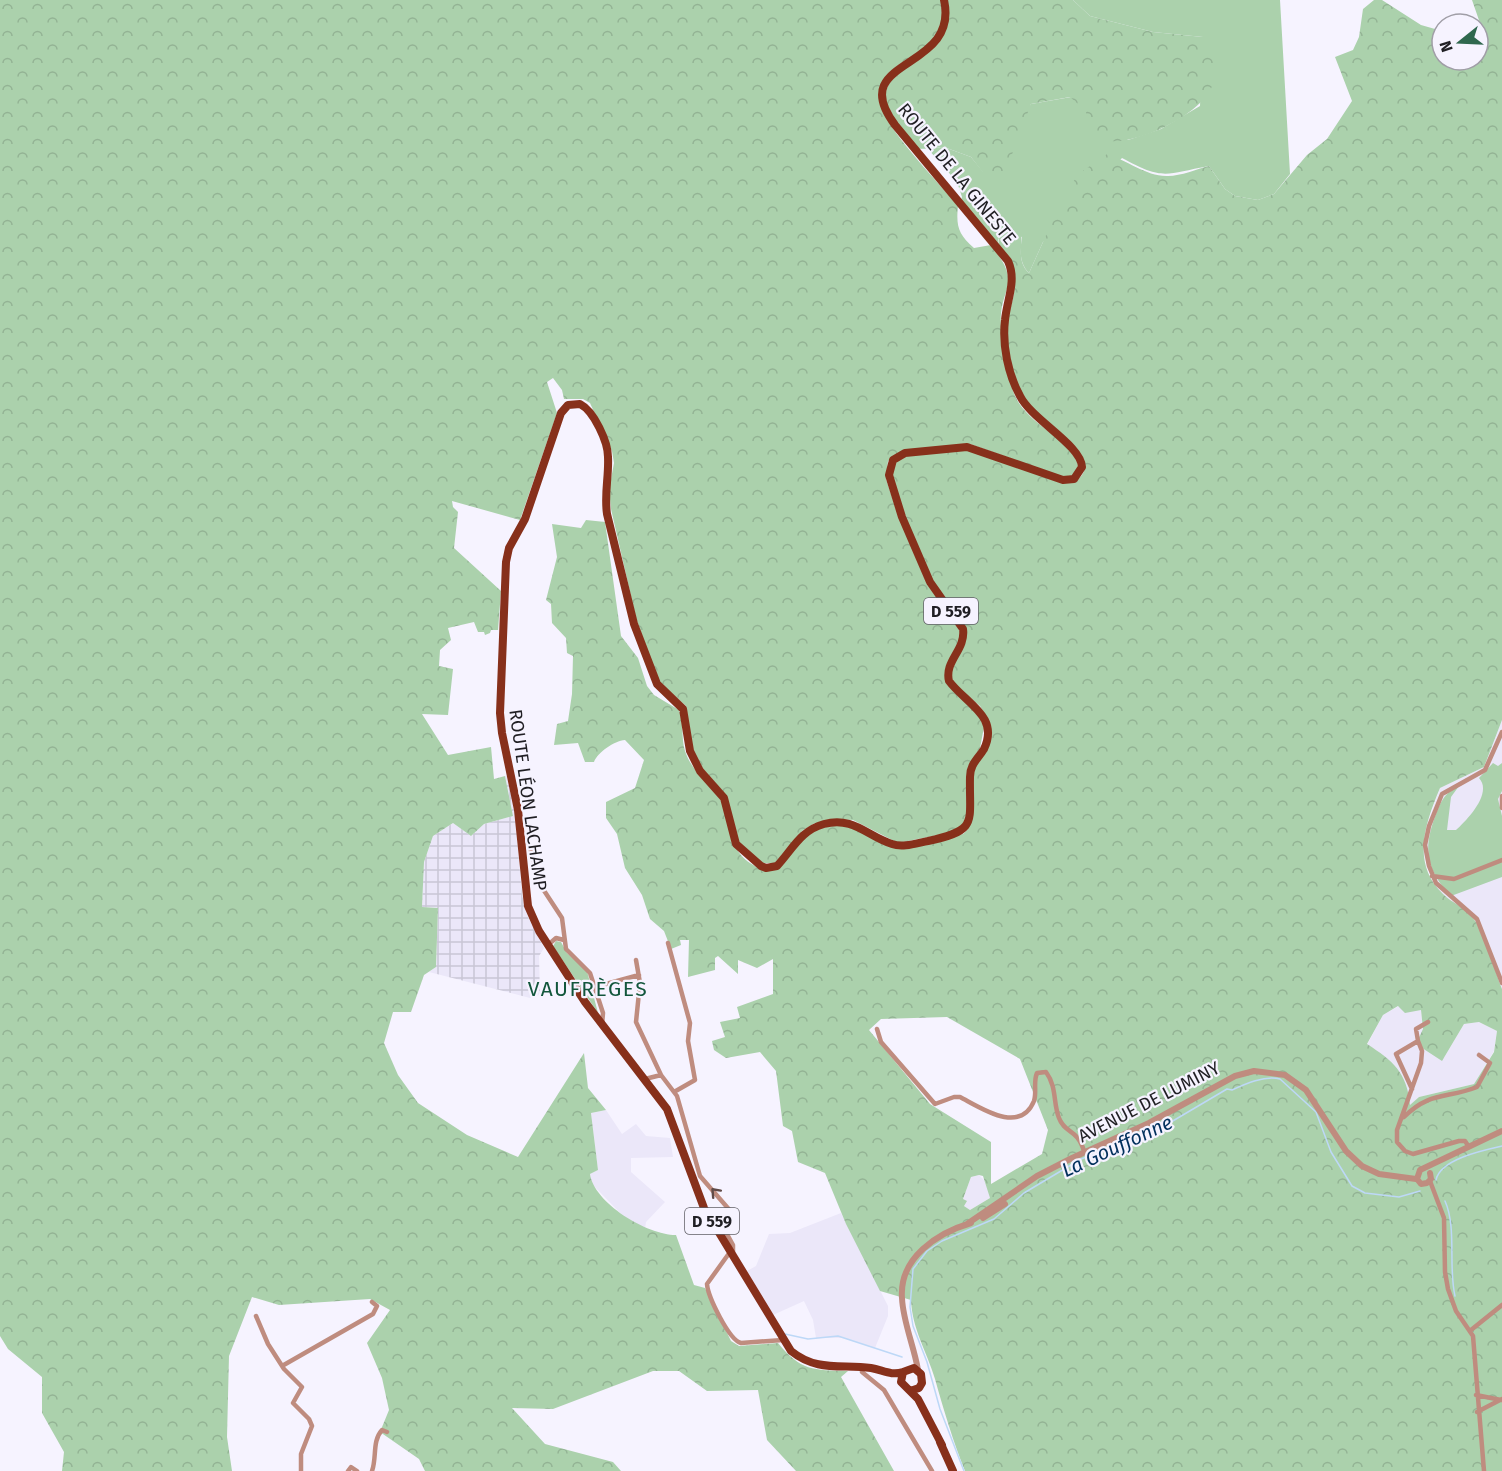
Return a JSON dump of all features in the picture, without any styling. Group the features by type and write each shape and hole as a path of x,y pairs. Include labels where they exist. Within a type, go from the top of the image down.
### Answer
{"main road":[{"name":"ROUTE DE LA GINESTE","path":"561,413 572,404 580,404 589,410 607,451 604,491 607,514 634,624 651,672 660,689 683,709 690,751 700,771 724,798 732,837 739,849 766,868 777,866 804,833 814,827 832,822 852,824 898,846 961,832 970,817 971,768 983,749 988,727 978,708 950,681 948,667 961,646 963,629 930,582 902,517 889,478 890,466 895,458 905,453 962,447 1063,480 1074,478 1082,467 1081,458 1077,452 1032,413 1013,380 1004,339 1005,313 1012,280 1008,261 895,125 883,103 884,88 891,74 927,51 940,37 946,19 944,0"},
{"name":"ROUTE LÉON LACHAMP","path":"561,413 525,519 507,553 500,683 502,733 518,810 525,893 532,916 602,1024 671,1116 704,1208 783,1340 801,1359 814,1365 895,1374 910,1370"},
{"name":"ROUTE LÉON LACHAMP","path":"862,1370 901,1382"},
{"path":"942,1445 918,1399 901,1382 910,1370 923,1379 919,1388 953,1471"},
{"path":"910,1390 919,1388"}],"street":[{"path":"1502,732 1495,754 1485,770 1442,794 1426,836 1426,855 1432,876 1443,892 1477,919 1502,984"},
{"path":"1502,796 1502,808"},
{"path":"529,844 542,886 562,918 564,940 553,938 549,945"},
{"path":"1432,876 1454,879 1502,861"},
{"name":"ROUTE LÉON LACHAMP","path":"564,940 569,952 586,966 604,1019 602,1024"},
{"path":"668,943 690,1023 688,1041 695,1080 674,1092"},
{"path":"636,960 640,995 636,1022 661,1075 674,1092 698,1172 733,1214 722,1223 733,1245 731,1253 709,1278 707,1284 710,1295 731,1337 741,1343 783,1340"},
{"path":"595,987 639,975"},
{"path":"1428,1022 1416,1029 1422,1057 1396,1138 1402,1148 1409,1152 1422,1152 1459,1141 1465,1141 1470,1147"},
{"path":"877,1029 881,1042 935,1104 960,1097 997,1117 1018,1116 1026,1113 1034,1101 1037,1073 1046,1072 1053,1085 1059,1118 1080,1138 1084,1151"},
{"path":"1412,1089 1396,1054 1418,1041"},
{"path":"1402,1119 1421,1102 1477,1087 1490,1063 1479,1055"},
{"name":"AVENUE DE LUMINY","path":"910,1370 914,1356 901,1294 909,1266 920,1250 938,1238 968,1224 1043,1174 1084,1151 1149,1123 1235,1076 1266,1071 1290,1078 1306,1090 1346,1151 1362,1166 1379,1174 1427,1177"},
{"path":"645,1079 661,1075"},
{"path":"1427,1177 1436,1165 1502,1131"},
{"path":"1417,1176 1427,1177"},
{"path":"1427,1177 1444,1218 1445,1272 1450,1296 1456,1311 1471,1330 1484,1471"},
{"path":"282,1366 373,1314 377,1306 372,1302"},
{"path":"1471,1330 1502,1305"},
{"path":"256,1316 268,1344 282,1366 302,1385 294,1403 309,1419 312,1426 301,1454 301,1471"},
{"path":"862,1370 884,1390 932,1471"},
{"path":"1476,1395 1502,1399"},
{"path":"1477,1412 1502,1399"},
{"path":"372,1471 377,1458 378,1435 382,1430 387,1432"},
{"path":"348,1471 351,1467 357,1471"}],"shaded area":[{"path":"1502,720 1502,989 1472,916 1451,902 1434,886 1423,852 1423,836 1440,788 1484,767"},
{"path":"505,776 507,776 515,814 522,895 528,917 544,948 539,956 540,995 530,998 429,972 436,967 438,908 422,907 424,862 433,836 453,823 471,836 484,824 513,816"},
{"path":"1399,1006 1421,1010 1425,1048 1442,1061 1464,1024 1479,1022 1497,1031 1494,1051 1474,1084 1419,1097 1410,1106 1367,1045 1383,1015"},
{"path":"606,1110 622,1134 636,1124 646,1136 670,1138 673,1157 631,1158 631,1172 665,1202 646,1222 645,1229 622,1215 592,1184 590,1174 598,1170 591,1113"},
{"path":"979,1175 987,1183 990,1198 970,1210 964,1206 963,1199 971,1177"},
{"path":"841,1213 888,1306 888,1316 875,1348 843,1338 816,1338 813,1320 804,1301 773,1315 747,1271 756,1266 769,1234 790,1233"}],"green space":[{"path":"0,0 941,0 942,23 937,36 896,67 881,84 879,96 883,111 906,146 958,206 957,219 964,238 974,248 991,245 1001,259 1008,279 1001,313 1002,334 1013,391 1027,413 1065,446 1079,466 1073,476 1063,477 970,444 904,450 888,461 886,479 899,518 927,584 960,630 957,644 946,668 946,683 976,710 984,727 980,748 968,767 968,810 963,825 953,832 898,843 853,820 831,819 813,824 802,831 775,863 762,863 742,846 735,836 727,796 703,769 693,750 686,706 658,681 636,618 611,509 609,490 614,463 612,451 590,403 583,399 564,399 562,390 553,378 547,382 557,413 520,520 452,501 453,507 458,512 454,548 501,591 498,630 491,630 485,635 484,632 478,632 474,622 448,628 451,640 440,650 439,666 453,669 448,715 422,714 448,755 491,747 494,779 505,776 513,816 484,824 471,836 453,823 433,836 424,862 422,907 438,908 436,967 424,975 411,1012 393,1012 384,1043 398,1075 418,1103 467,1135 518,1157 584,1053 588,1088 606,1110 591,1113 598,1170 590,1174 601,1196 611,1206 637,1223 664,1234 676,1235 694,1285 705,1288 731,1341 739,1346 778,1343 794,1359 808,1367 848,1371 841,1377 894,1471 796,1471 767,1440 758,1390 707,1391 679,1371 653,1371 553,1409 512,1408 545,1444 613,1462 621,1471 425,1471 419,1459 380,1432 389,1410 382,1378 367,1343 390,1310 370,1299 279,1305 252,1297 229,1356 227,1437 232,1471 62,1471 64,1452 42,1413 42,1377 8,1349 0,1336"},
{"path":"947,0 1073,0 1090,16 1153,32 1203,37 1215,52 1213,84 1207,96 1183,117 1151,133 1119,141 1104,141 1088,136 1086,111 1070,97 1031,104 1005,173 984,174 971,157 944,147 918,149 896,124 887,108 886,92 892,80 929,51 940,39 947,22"},
{"path":"1073,0 1280,0 1290,174 1274,194 1258,200 1235,196 1225,189 1209,166 1165,174 1147,170 1122,158 1043,242 1029,273 1022,261 1022,237 1002,231 998,240 999,246 961,201 962,197 957,182 928,149 918,149 944,147 971,157 984,173 1031,104 1071,97 1128,140 1161,129 1200,106 1203,37 1153,32 1090,16"},
{"path":"1374,0 1382,0 1421,25 1430,28 1430,72 1490,72 1490,12 1476,12 1472,0 1502,0 1502,720 1484,767 1440,788 1426,829 1424,856 1433,882 1443,894 1463,908 1477,924 1486,942 1502,989 1502,1471 965,1471 932,1369 917,1331 911,1300 880,1291 846,1224 825,1173 798,1162 792,1131 783,1126 776,1071 760,1052 726,1058 714,1050 712,1041 725,1037 720,1022 740,1018 737,1007 773,994 773,959 757,968 738,960 738,974 718,956 715,958 715,970 688,977 689,940 680,940 681,945 671,949 664,931 650,919 642,895 625,868 617,834 606,818 606,802 635,788 644,760 625,740 616,742 607,748 594,762 585,762 578,743 554,745 557,724 568,721 572,694 573,656 567,653 566,638 552,623 551,604 546,600 557,557 552,524 581,528 586,520 605,522 621,636 638,658 647,686 654,695 679,710 688,758 718,796 724,807 736,847 752,864 766,871 815,829 843,824 911,847 963,834 968,829 973,769 985,750 986,716 980,706 954,684 950,674 965,641 931,579 908,528 899,504 893,464 905,455 962,449 1076,481 1084,472 1085,463 1074,446 1032,410 1015,379 1006,332 1014,284 999,245 1000,232 1008,228 1021,229 1021,258 1029,273 1066,191 1080,173 1107,154 1160,176 1178,175 1209,166 1225,189 1235,196 1258,200 1274,194 1307,155 1327,139 1352,101 1335,57 1353,50 1359,37 1363,9","holes":["1398,1006 1405,1013 1421,1010 1423,1029 1416,1044 1442,1061 1464,1024 1479,1022 1497,1031 1494,1052 1474,1084 1419,1097 1410,1105 1406,1084 1397,1068 1367,1044 1383,1015","947,1017 1020,1059 1048,1130 1042,1154 991,1184 991,1142 930,1104 869,1030 881,1019","983,1176 990,1198 970,1210 964,1206 967,1201 963,1199 971,1177"]},
{"path":"1493,763 1498,766 1502,763 1502,791 1498,799 1502,816 1502,877 1451,896 1431,867 1428,848 1432,826 1445,797 1459,786 1451,797 1447,830 1456,830 1461,826 1481,798 1483,791 1479,778"},
{"path":"556,941 561,942 567,953 587,971 598,1013 553,946"}],"waterway":[{"name":"La Gouffonne","path":"964,1471 940,1409 927,1362 913,1326 910,1307 913,1269 927,1251 942,1241 994,1219 1024,1193 1081,1159 1149,1135 1227,1089 1232,1090 1268,1078 1280,1079 1316,1112 1331,1152 1352,1186 1365,1193 1399,1197 1420,1191"},
{"name":"La Gouffonne","path":"1436,1180 1445,1166 1454,1161 1502,1146"},
{"path":"1445,1201 1451,1223 1455,1296"},
{"path":"785,1334 808,1339 838,1336 902,1357"}],"district":[{"name":"VAUFRÈGES","path":"588,989"}]}
